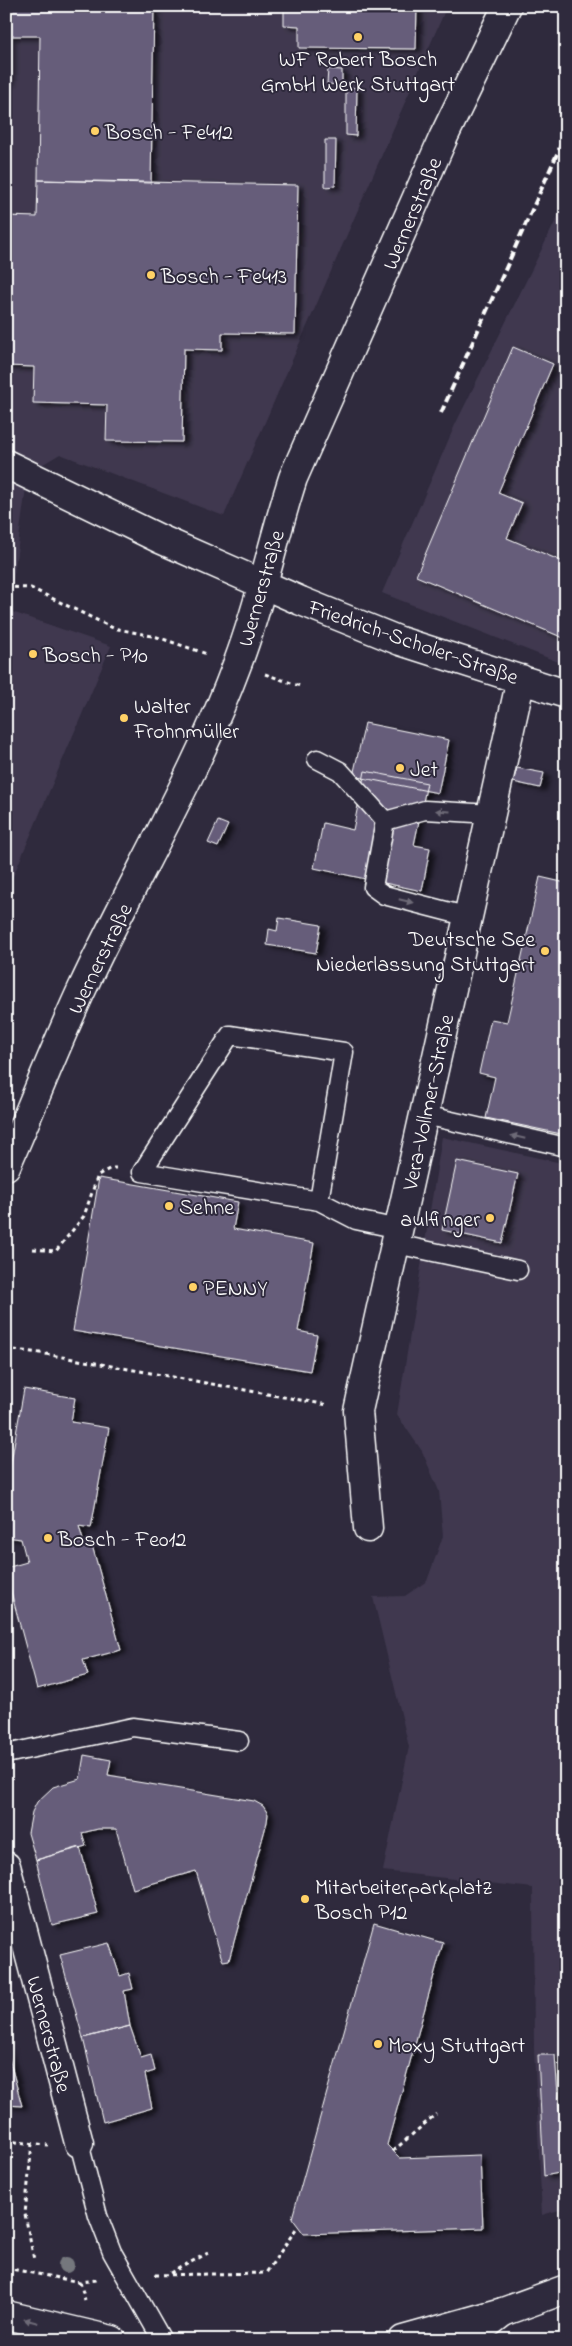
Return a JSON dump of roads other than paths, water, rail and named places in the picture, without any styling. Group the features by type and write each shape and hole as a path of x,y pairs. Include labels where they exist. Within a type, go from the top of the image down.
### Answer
{"street":[{"name":"Wernerstraße","path":"6,1166 83,988 180,796 238,664 293,478 444,136 506,6"},
{"name":"Friedrich-Scholer-Straße","path":"17,468 160,539 400,641 566,694"},
{"name":"Vera-Vollmer-Straße","path":"368,1528 358,1411 521,679"},
{"name":"Wernerstraße","path":"6,1866 79,2143"},
{"path":"403,2340 503,2312 566,2289"},
{"path":"467,2340 503,2312"},
{"path":"6,2315 112,2340"}],"lane":[{"path":"317,759 340,771 385,821"},
{"path":"385,821 425,810 491,814"},
{"path":"385,821 373,887 384,896 469,917"},
{"path":"319,1202 344,1052 230,1034 142,1172 319,1202 398,1237 518,1270"},
{"path":"424,1115 566,1147"},
{"path":"6,1754 133,1727 239,1741"},
{"path":"79,2143 98,2216 112,2252 125,2278 162,2340"}],"railway":[{"path":"441,413 566,134"}],"place":[{"name":"WF Robert Bosch GmbH Werk Stuttgart","path":"358,37"},
{"name":"Bosch - Fe412","path":"95,131"},
{"name":"Bosch - Fe413","path":"151,275"},
{"name":"Bosch - P10","path":"33,654"},
{"name":"Walter Frohnmüller","path":"124,718"},
{"name":"Jet","path":"400,768"},
{"name":"Deutsche See Niederlassung Stuttgart","path":"545,951"},
{"name":"Sehne","path":"169,1206"},
{"name":"aulfinger","path":"490,1218"},
{"name":"PENNY","path":"193,1287"},
{"name":"Bosch - Fe012","path":"48,1538"},
{"name":"Mitarbeiterparkplatz Bosch P12","path":"305,1899"},
{"name":"Moxy Stuttgart","path":"378,2044"}]}
